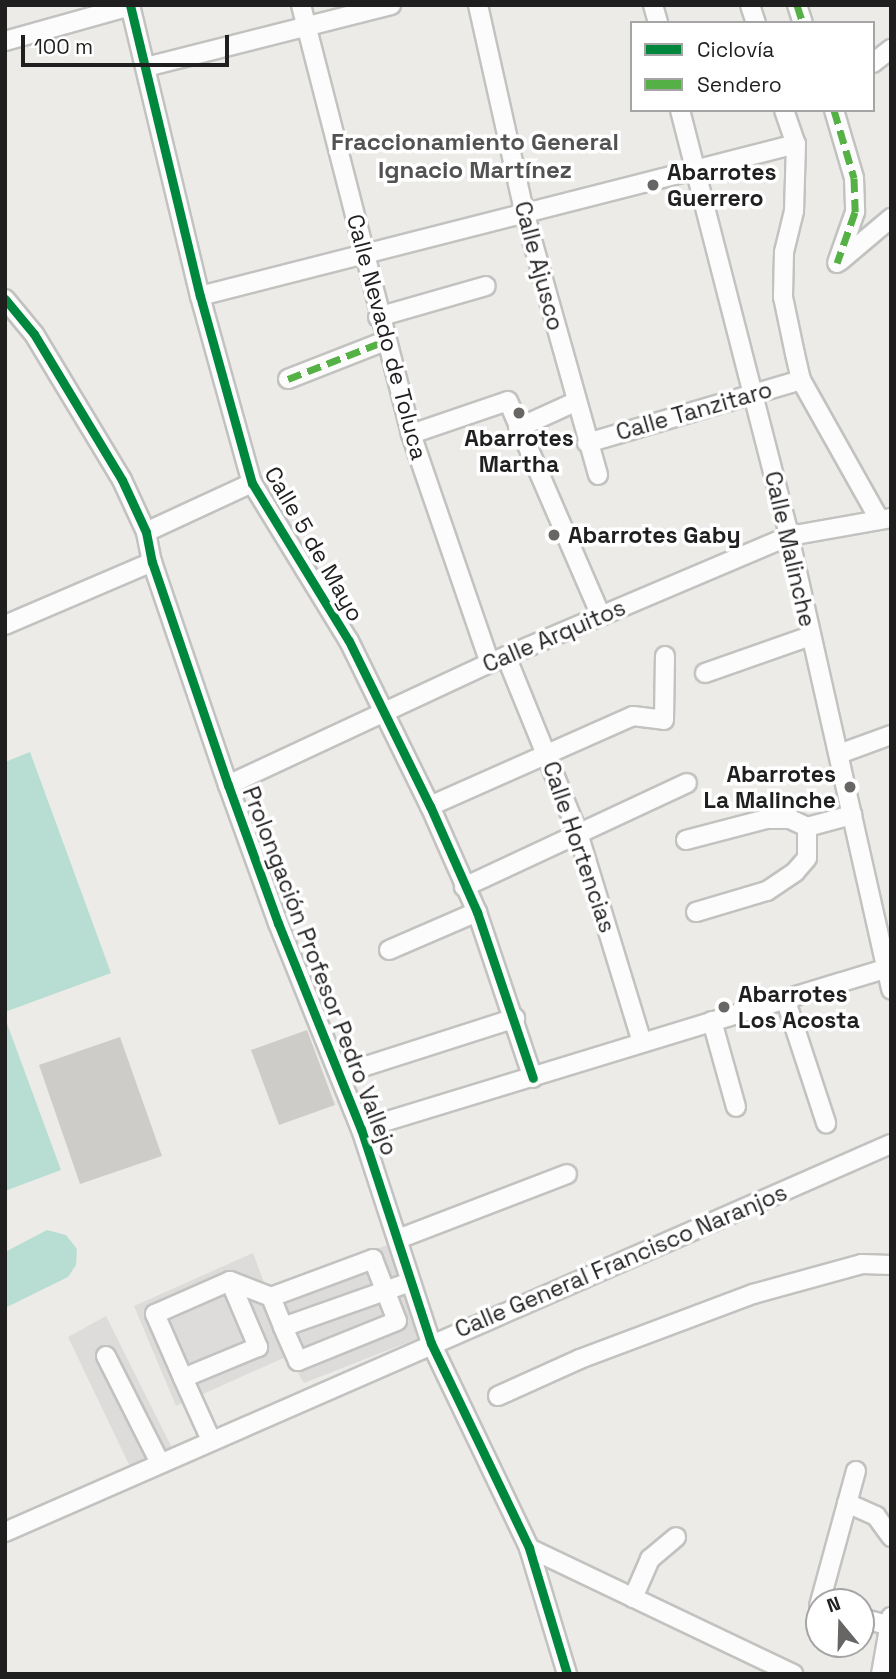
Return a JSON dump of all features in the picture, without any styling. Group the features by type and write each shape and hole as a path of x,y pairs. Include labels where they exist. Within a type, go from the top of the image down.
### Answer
{"street":[{"name":"Calle Nevado de Toluca","path":"301,5 378,317 411,434 498,660"},
{"path":"146,67 391,5"},
{"name":"Calle Ajusco","path":"478,5 525,215 575,402 598,475"},
{"path":"5,41 130,6"},
{"name":"Calle 5 de Mayo","path":"130,6 200,296 252,482 349,641 430,806 477,912 515,1018 533,1078"},
{"path":"875,61 891,49"},
{"name":"Calle Malinche","path":"681,112 789,536 891,990"},
{"path":"786,112 796,144 794,211 784,252 783,296 802,380 885,519"},
{"path":"835,112 854,178 855,212 837,262 891,218"},
{"path":"200,296 796,144"},
{"path":"378,317 486,286"},
{"name":"Prolongación Profesor Pedro Vallejo","path":"5,299 34,334 116,470 146,532 152,562 228,785 278,923 341,1074 431,1343 529,1548 567,1674"},
{"path":"288,379 385,341"},
{"name":"Calle Tanzitaro","path":"587,443 802,380"},
{"path":"411,434 508,401 601,616"},
{"path":"518,428 575,402"},
{"name":"Calle 5 de Mayo","path":"146,532 252,482"},
{"name":"Calle Arquitos","path":"228,785 498,660 789,536 885,519"},
{"path":"5,625 152,562"},
{"path":"705,673 810,636"},
{"path":"430,806 633,716 664,720 664,656"},
{"name":"Calle Hortencias","path":"498,660 547,755 578,833 642,1042"},
{"path":"839,754 891,735"},
{"path":"464,887 687,783"},
{"path":"686,840 766,819 790,819 807,827 852,815"},
{"path":"696,912 767,891 795,873 807,858 807,827"},
{"path":"389,950 477,912"},
{"path":"361,1129 888,968"},
{"path":"785,998 826,1123"},
{"path":"341,1074 515,1018"},
{"path":"712,1021 736,1107"},
{"name":"Calle General Francisco Naranjos","path":"7,1527 891,1144"},
{"path":"398,1239 567,1174"},
{"path":"211,1440 155,1314 230,1281 271,1297 373,1259 397,1321 299,1362 271,1297"},
{"path":"498,1396 580,1359 753,1294 862,1264 891,1265"},
{"path":"183,1378 258,1347 230,1281"},
{"path":"283,1327 410,1282"},
{"path":"106,1356 160,1463"},
{"path":"824,1588 856,1471"},
{"path":"847,1503 876,1516 891,1537"},
{"path":"633,1598 650,1559 676,1537"},
{"path":"529,1548 793,1674"},
{"path":"881,1674 889,1621"}],"green space":[{"path":"30,752 111,973 5,1012 5,762"},
{"path":"5,1018 61,1170 5,1191"},
{"path":"47,1230 66,1235 77,1249 76,1265 68,1277 5,1308 5,1252"}],"shaded area":[{"path":"393,1243 419,1338 304,1383 288,1356 176,1406 134,1306 253,1253 266,1288"},
{"path":"106,1316 176,1456 134,1475 68,1337"}],"building":[{"path":"307,1030 335,1105 279,1125 251,1050"},
{"path":"120,1037 162,1156 80,1184 39,1065"}],"marked path":[{"path":"797,5 802,21"},
{"path":"835,112 854,178 855,212 837,263"},
{"path":"288,379 385,341"}],"cycle path":[{"path":"130,5 200,296 252,483 349,641 430,806 477,912 533,1078"},
{"path":"5,299 34,334 122,480 146,532 152,562 228,785 278,923 361,1129 431,1343 529,1548 567,1674"}],"place":[{"name":"Abarrotes Guerrero","path":"653,185"},
{"name":"Abarrotes Martha","path":"519,413"},
{"name":"Abarrotes Gaby","path":"554,535"},
{"name":"Abarrotes La Malinche","path":"850,787"},
{"name":"Abarrotes Los Acosta","path":"724,1007"}],"district":[{"name":"Fraccionamiento General Ignacio Martínez","path":"475,156"}]}
